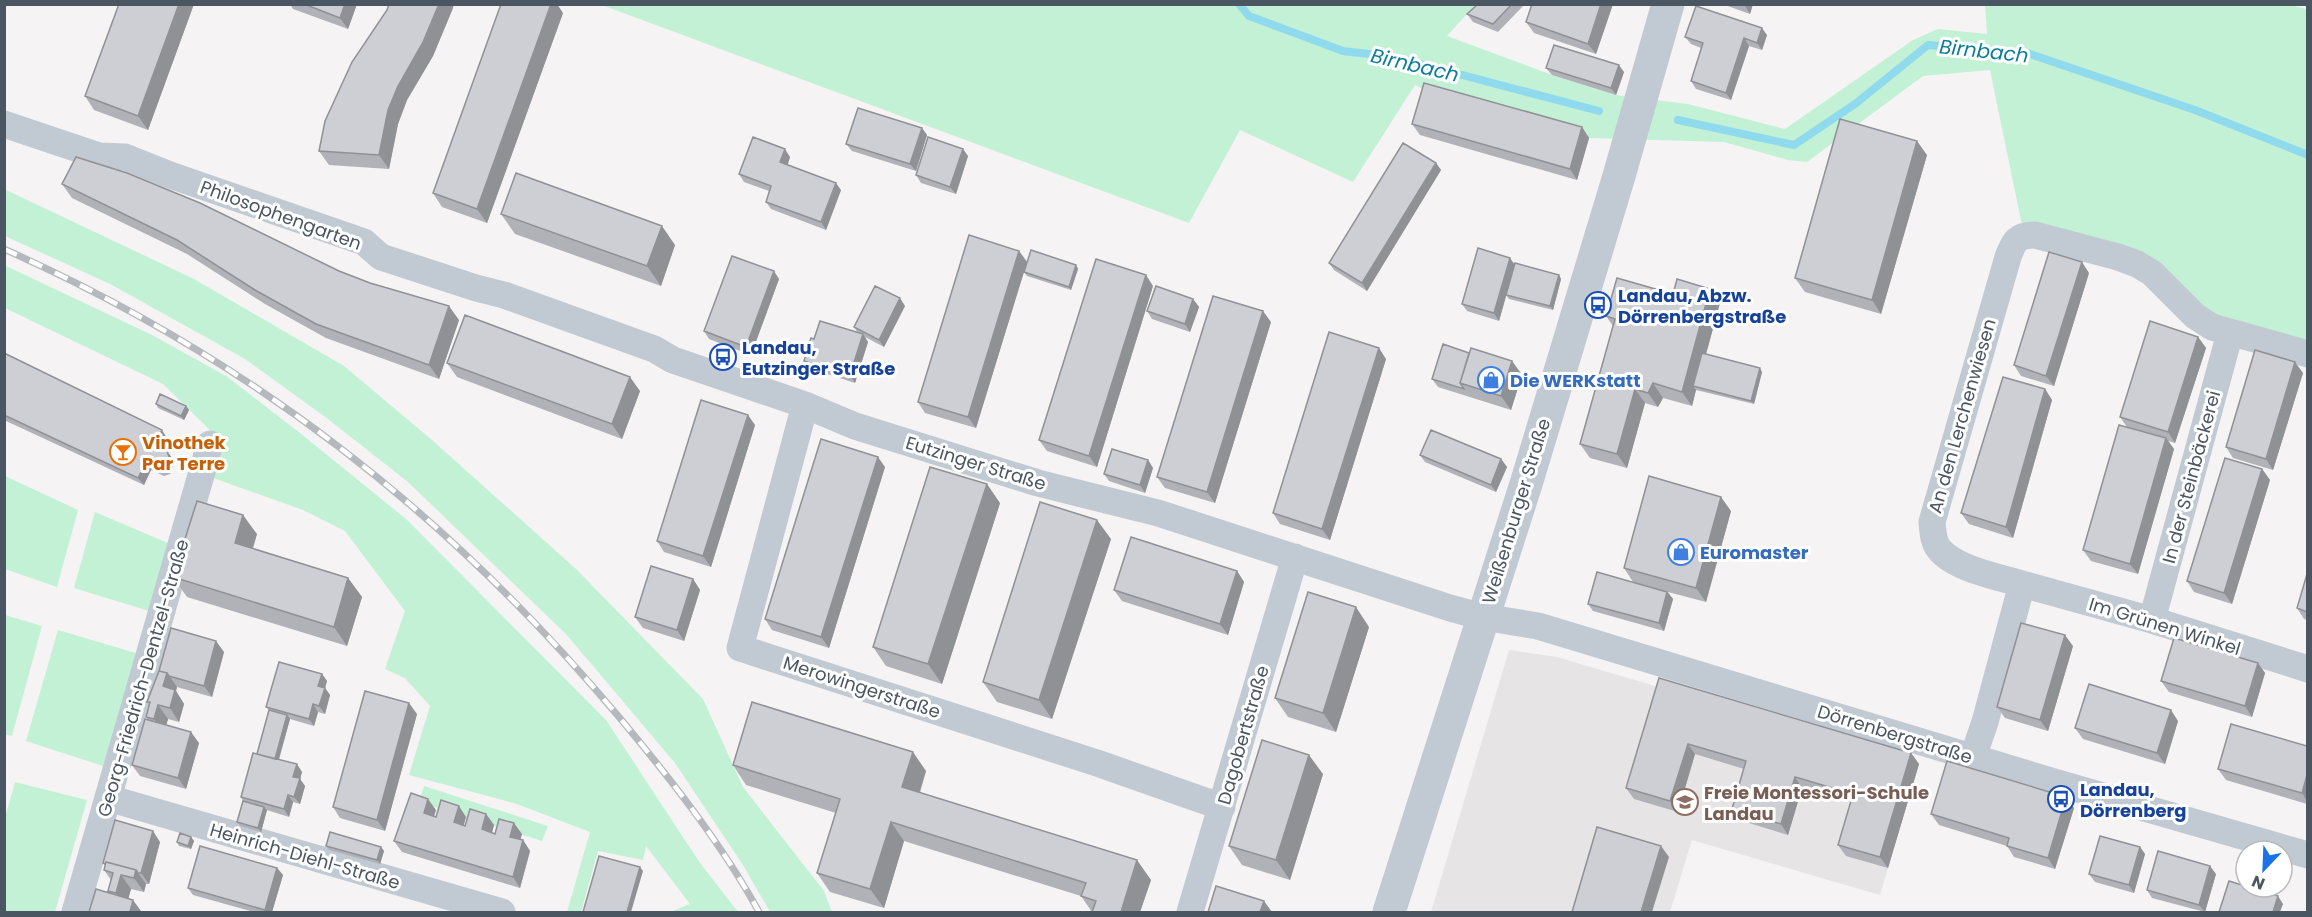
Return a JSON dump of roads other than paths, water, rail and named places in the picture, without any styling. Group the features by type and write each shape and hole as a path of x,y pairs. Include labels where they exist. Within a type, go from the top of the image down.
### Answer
{"street":[{"name":"Weißenburger Straße","path":"1389,912 1526,484 1668,4"},
{"name":"Philosophengarten","path":"4,124 99,156 124,157 364,242 381,257 476,288"},
{"name":"An den Lerchenwiesen","path":"2022,584 1950,559 1938,548 1933,536 1932,522 2013,243 2024,235 2035,235 2137,264 2152,273 2195,316 2212,327 2230,333"},
{"name":"Eutzinger Straße","path":"476,288 504,295 654,349 692,366 805,405 855,426 1038,483 1158,513 1418,599 1483,617"},
{"path":"2230,333 2307,354"},
{"name":"In der Steinbäckerei","path":"2152,620 2230,333"},
{"name":"Merowingerstraße","path":"805,405 740,648 1086,759 1222,807"},
{"name":"Georg-Friedrich-Dentzel-Straße","path":"75,912 210,444"},
{"name":"Dagobertstraße","path":"1190,912 1294,557"},
{"path":"1973,757 1985,722 2022,584"},
{"name":"Im Grünen Winkel","path":"2022,584 2152,620 2307,669"},
{"name":"Dörrenbergstraße","path":"1483,617 1538,626 2307,855"},
{"name":"Heinrich-Diehl-Straße","path":"108,798 502,912"}],"waterway":[{"name":"Birnbach","path":"1239,4 1249,16 1343,51 1394,57 1599,111"},
{"name":"Birnbach","path":"1678,120 1794,145 1855,104 1928,45 2030,54 2195,110 2308,155"}],"railway":[{"path":"4,249 94,292 179,339 261,391 339,447 413,508 485,573 553,643 619,717 694,812 729,861 759,912"}],"place":[{"name":"Landau, Abzw. Dörrenbergstraße","path":"1598,305"},
{"name":"Landau, Eutzinger Straße","path":"723,357"},
{"name":"Die WERKstatt","path":"1491,380"},
{"name":"Vinothek Par Terre","path":"123,452"},
{"name":"Euromaster","path":"1681,552"},
{"name":"Landau, Dörrenberg","path":"2061,799"},
{"name":"Freie Montessori-Schule Landau","path":"1685,802"}]}
